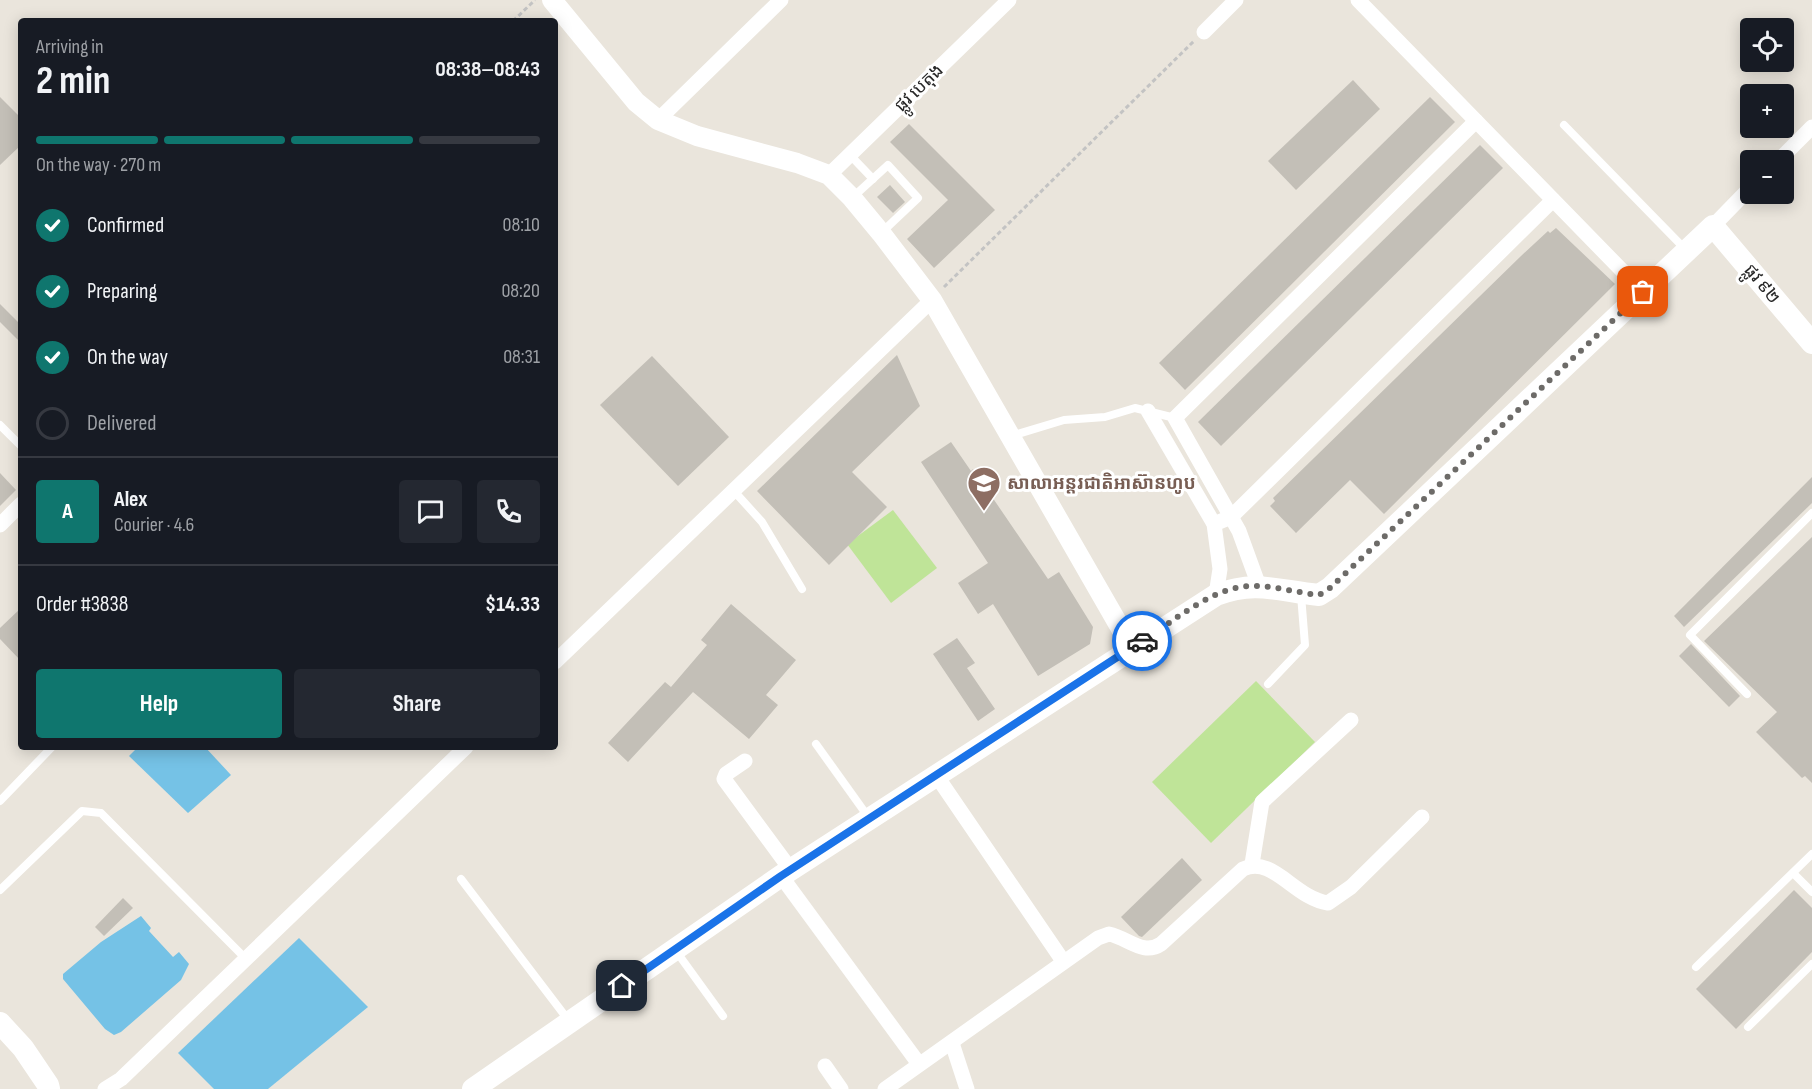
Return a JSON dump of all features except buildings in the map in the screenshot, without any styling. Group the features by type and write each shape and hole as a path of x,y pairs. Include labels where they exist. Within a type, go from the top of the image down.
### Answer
{"main road":[{"path":"478,1088 786,873 1216,595 1237,587 1259,586 1319,595 1330,588 1713,226"},
{"name":"ផ្លូវ ៩២","path":"1713,226 1812,343"},
{"path":"0,1023 23,1048 49,1089"}],"street":[{"path":"552,0 636,102 658,120 697,136 797,163 828,175 852,198 932,300 1132,648"},
{"path":"658,120 781,0"},
{"name":"ផ្លូវ បេតុង","path":"828,175 1009,0"},
{"path":"1204,32 1236,0"},
{"path":"1358,0 1643,292"},
{"path":"1259,586 1239,531 1175,418 1476,121"},
{"path":"1789,150 1812,128"},
{"path":"1713,226 1740,198"},
{"path":"1214,524 1231,517 1553,200"},
{"path":"558,659 932,300"},
{"path":"1148,411 1214,524 1220,569 1216,595"},
{"path":"0,525 18,507"},
{"path":"1252,864 1262,802 1351,720"},
{"path":"105,1089 121,1079 246,959 458,750"},
{"path":"745,761 726,774 724,779 786,873 920,1064"},
{"path":"936,775 1063,961"},
{"path":"885,1089 1098,938 1109,934 1144,949 1153,949 1243,868 1252,864 1260,864 1273,871 1316,902 1328,903 1351,887 1422,817"},
{"path":"952,1043 968,1089"},
{"path":"825,1066 841,1089"}],"lane":[{"path":"1564,125 1687,250"},
{"path":"850,155 873,179"},
{"path":"852,198 888,165 918,198 881,233"},
{"path":"1010,436 1064,420 1105,417 1135,408 1175,418"},
{"path":"0,425 18,443"},
{"path":"733,490 762,522 802,589"},
{"path":"1747,694 1690,635 1812,513"},
{"path":"1268,684 1305,645 1301,593"},
{"path":"816,744 869,819"},
{"path":"0,801 49,750"},
{"path":"0,890 82,811 101,813 246,959"},
{"path":"1696,967 1812,854"},
{"path":"1793,873 1812,892"},
{"path":"461,879 570,1022"},
{"path":"675,950 723,1016"},
{"path":"1748,1027 1812,964"}],"path":[{"path":"516,18 535,0"},
{"path":"932,300 1204,32"}],"green space":[{"path":"893,510 937,568 891,603 847,544"},
{"path":"1256,681 1315,742 1211,843 1152,782"}],"water":[{"path":"135,750 208,750 231,775 188,813 129,756"},
{"path":"141,916 151,928 149,931 173,957 179,952 189,964 181,980 121,1032 114,1035 105,1029 63,979 63,974 101,942"},
{"path":"299,938 368,1007 268,1089 214,1089 178,1053"}],"way so far":[{"path":"1142,641 1216,595 1237,587 1259,586 1319,595 1330,588 1643,292"}],"place":[{"name":"សាលាអន្ដរជាតិអាស៊ានហូប","path":"984,512"}],"route":[{"path":"622,986 781,876 1142,641"}]}
